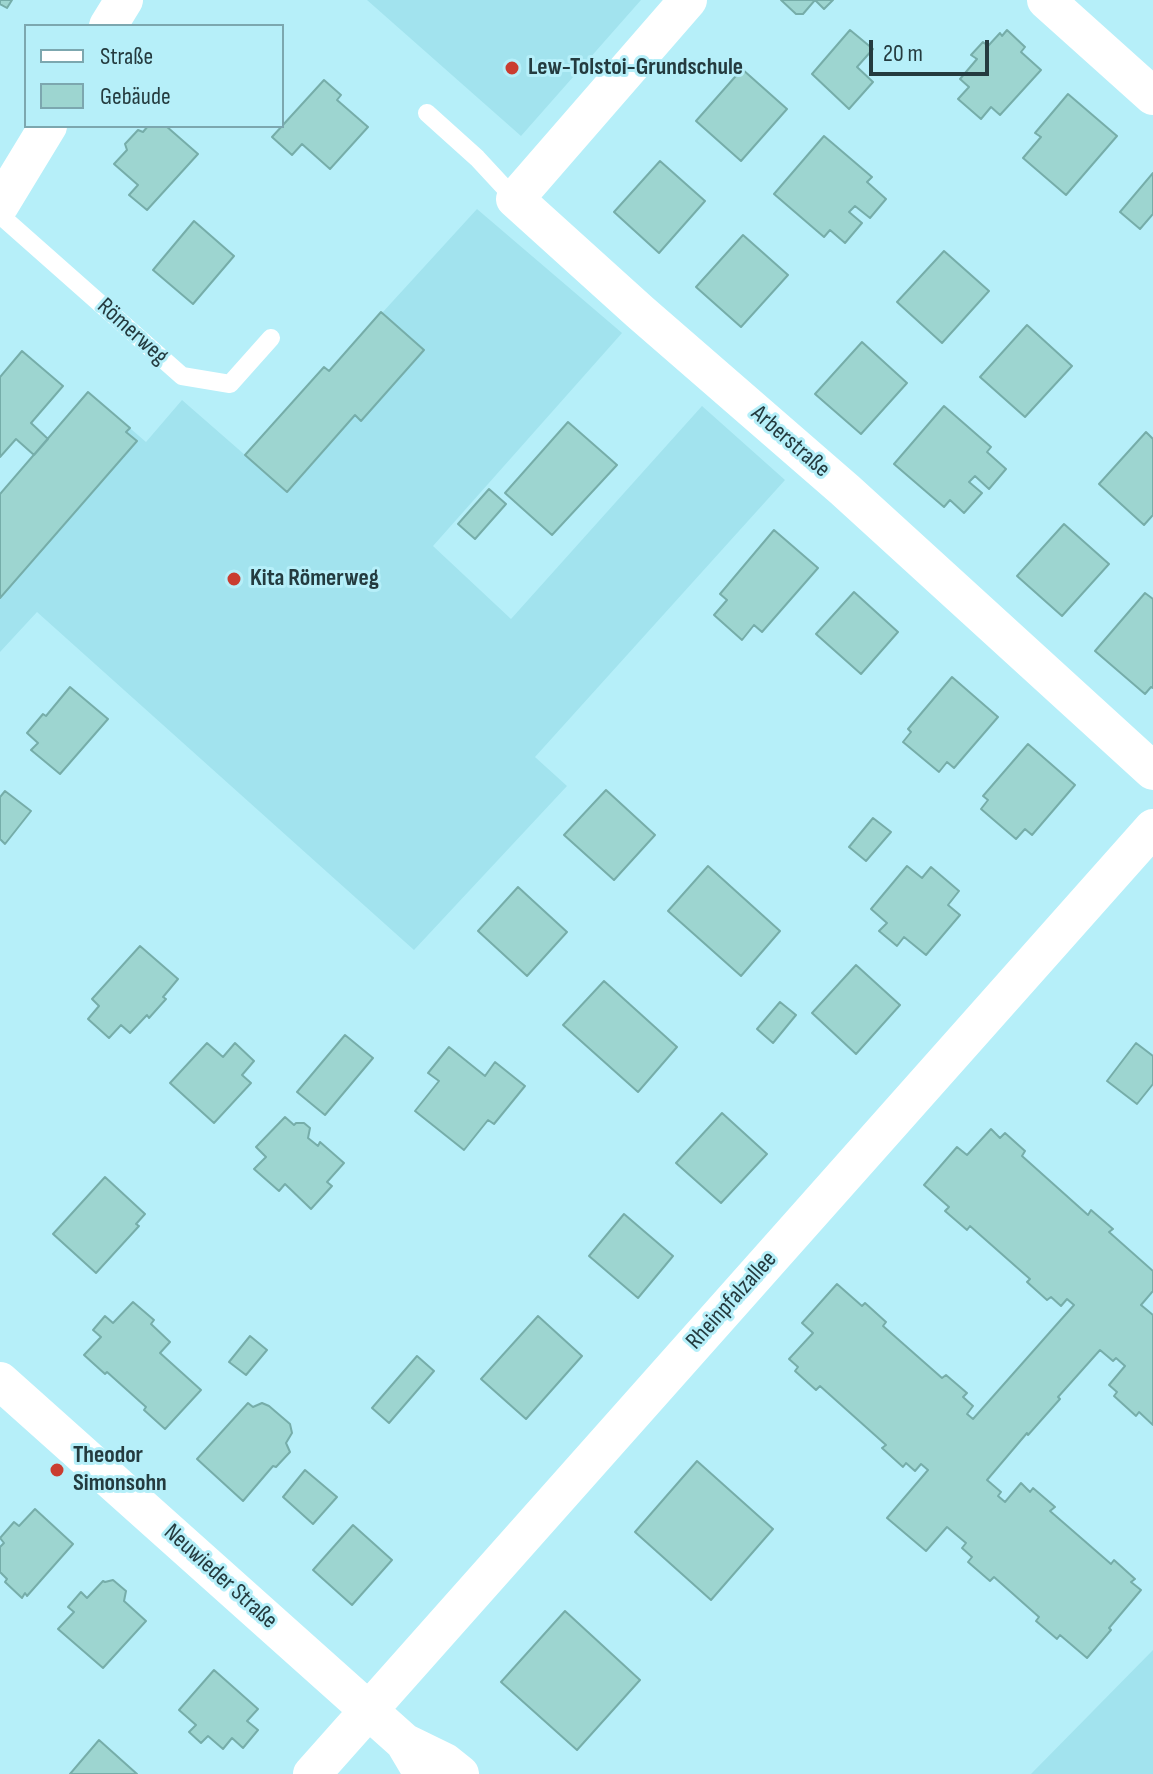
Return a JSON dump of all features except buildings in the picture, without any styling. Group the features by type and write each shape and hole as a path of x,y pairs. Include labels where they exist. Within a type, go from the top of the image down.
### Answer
{"street":[{"path":"109,24 124,0"},
{"path":"515,199 688,0"},
{"path":"1046,0 1153,96"},
{"path":"0,205 47,128"},
{"name":"Arberstraße","path":"515,199 857,501 1153,771"},
{"name":"Rheinpfalzallee","path":"312,1774 1153,828"},
{"name":"Neuwieder Straße","path":"0,1381 404,1742 445,1762 460,1774"},
{"name":"Neuwieder Straße","path":"404,1742 423,1774"}],"lane":[{"name":"Arberstraße","path":"427,113 477,158 515,199"},
{"name":"Römerweg","path":"0,215 182,376 230,384 271,338"}],"shaded area":[{"name":"Lew-Tolstoi-Grundschule","path":"367,0 641,0 521,136"},
{"name":"Kita Römerweg","path":"477,209 622,333 433,546 511,619 702,406 785,480 535,757 567,786 414,950 37,612 0,652 0,494 88,392 146,442 182,400 245,455 324,367 329,371"},
{"path":"1153,1650 1153,1774 1031,1774"}],"place":[{"name":"Lew-Tolstoi-Grundschule","path":"512,68"},
{"name":"Kita Römerweg","path":"234,579"},
{"name":"Theodor Simonsohn","path":"57,1470"}]}
